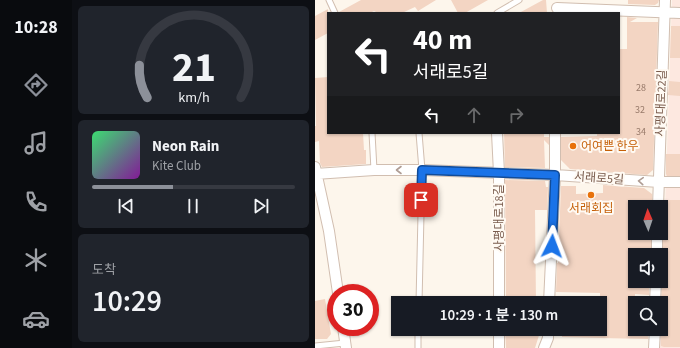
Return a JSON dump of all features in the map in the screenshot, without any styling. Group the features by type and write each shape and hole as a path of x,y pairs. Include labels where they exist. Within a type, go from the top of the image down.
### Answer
{"street":[{"name":"사평대로22길","path":"658,200 665,0"},
{"path":"557,7 680,13"},
{"name":"사평대로18길","path":"497,134 499,173 499,296"},
{"path":"549,296 555,175 555,134"},
{"name":"서래로5길","path":"316,172 422,170 680,182"},
{"path":"316,172 329,231 337,284"},
{"path":"344,336 346,346"},
{"path":"499,336 499,348"},
{"path":"548,336 545,348 554,348"},
{"path":"654,348 655,336"}],"lane":[{"path":"329,0 335,12"},
{"path":"499,12 519,0"},
{"path":"373,134 374,170"},
{"path":"419,134 422,170 419,296"},
{"path":"418,336 418,348"},
{"path":"315,346 346,346"}],"shaded area":[{"path":"672,0 680,0 680,348 660,348 660,336 668,336 668,296 662,296 662,288 668,288 668,248 664,248 664,240 668,240 668,200 665,200"}],"building":[{"path":"361,0 436,0 418,11 415,7 404,12 339,12"},
{"path":"451,0 488,0 467,12 457,12"},
{"path":"543,0 546,0 547,12 521,12"},
{"path":"628,0 659,0 655,5 628,4"},
{"path":"328,9 327,34 315,40 315,16"},
{"path":"627,17 637,18 630,22 658,22 653,170 647,175 570,169 561,160 561,137 620,134 620,49 627,49"},
{"path":"671,26 680,26 680,58 670,58"},
{"path":"327,77 327,134 363,134 364,150 366,150 366,164 322,167 320,163 319,141 315,142 315,78"},
{"path":"669,81 680,82 680,96 668,95"},
{"path":"504,134 544,134 544,137 549,137 549,145 544,140 545,168 505,167"},
{"path":"666,154 680,154 680,176 667,176"},
{"path":"505,180 545,181 546,187 548,187 547,210 535,210 536,296 506,296"},
{"path":"603,185 644,188 652,194 652,200 628,200 628,240 651,240 651,248 628,248 628,288 649,288 649,295 635,294 635,296 628,296 628,336 648,336 648,339 562,337 607,336 607,296 600,296 600,293 556,292 561,186 576,186 576,194 603,193"},
{"path":"668,200 680,200 680,347 661,346 661,336 668,336 668,296 661,296 662,288 668,288 668,248 663,248 663,240 668,240"},
{"path":"325,299 327,311 327,336 329,336 327,339 315,339 315,301"},
{"path":"505,336 539,336 535,348 506,348"}],"place":[{"name":"어여쁜 한우","path":"573,146"},
{"name":"서래회집","path":"591,195"}],"route":[{"path":"421,200 422,170 555,175 552,246"}]}
